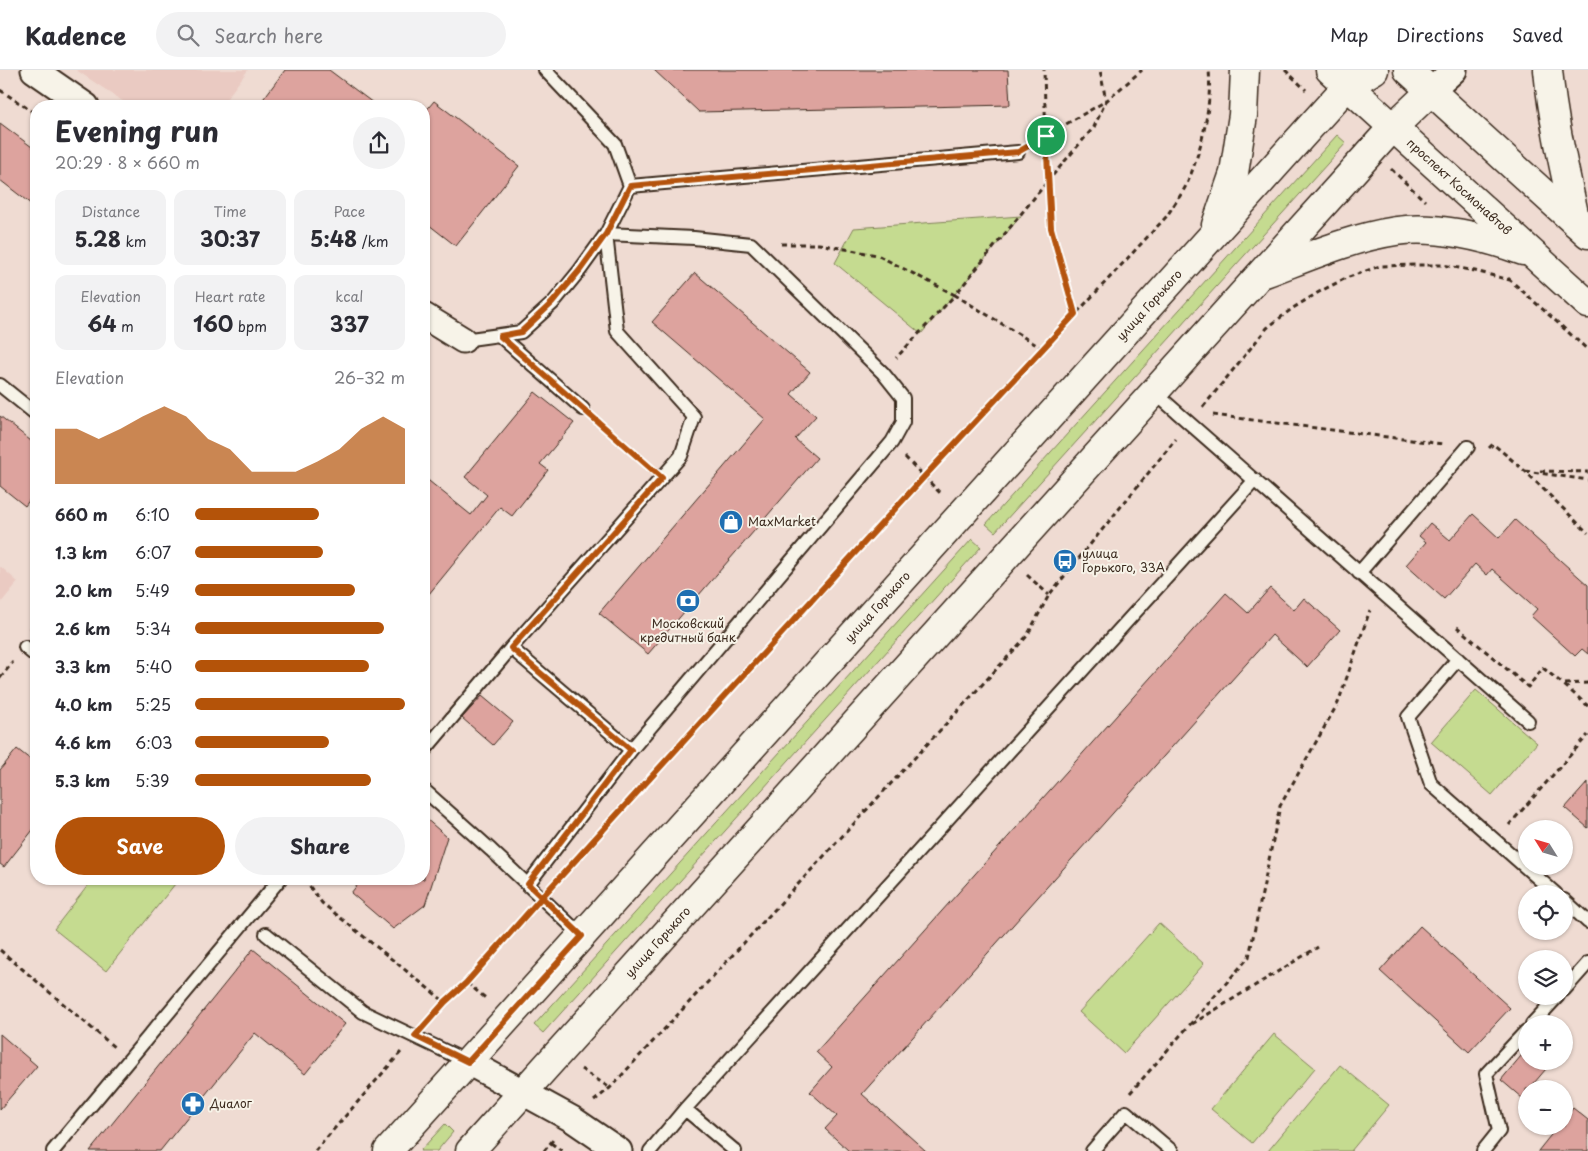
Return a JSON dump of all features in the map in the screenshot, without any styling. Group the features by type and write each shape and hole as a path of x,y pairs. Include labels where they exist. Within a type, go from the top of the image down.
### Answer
{"main road":[{"path":"1213,236 1234,173 1243,115 1245,70"},
{"name":"улица Горького","path":"388,1151 1213,236 1338,78 1374,70"},
{"path":"1408,70 1582,229"},
{"path":"1548,70 1556,128 1582,229"},
{"name":"проспект Космонавтов","path":"1338,78 1588,304"},
{"name":"улица Горького","path":"470,1151 1393,127 1431,91"},
{"path":"1259,275 1330,248 1371,236 1398,231 1420,230 1461,234 1498,241 1535,256"}],"street":[{"path":"34,70 77,100"},
{"name":"улица Горького","path":"1431,91 1454,70"},
{"path":"430,320 463,340"},
{"path":"468,1062 572,1119 619,1151"}],"lane":[{"path":"463,340 521,332 552,303 580,270 606,234 630,186 615,144 545,70"},
{"path":"630,186 1018,152"},
{"path":"528,884 631,750 892,442 903,422 903,398 882,373 750,244 694,238 606,234"},
{"path":"430,744 511,648 681,456 694,417 617,331 606,234"},
{"path":"500,336 583,409"},
{"path":"0,385 30,409"},
{"path":"1154,392 1194,418 1255,480 1528,721"},
{"path":"1360,572 1468,447"},
{"path":"650,1151 685,1109 1255,480"},
{"path":"25,647 30,651"},
{"path":"511,648 631,750"},
{"path":"1458,659 1408,717 1430,784 1546,885"},
{"path":"430,795 528,884 582,936"},
{"path":"53,1151 275,885"},
{"path":"1573,908 1588,922"},
{"path":"266,934 363,1012 468,1062"},
{"path":"1573,980 1588,964"},
{"path":"1540,1015 1550,1005"},
{"path":"1483,1151 1499,1131 1486,1074 1518,1039"},
{"path":"685,1109 734,1151"},
{"path":"1092,1151 1126,1112 1172,1151"}],"path":[{"path":"1044,70 1047,182 1051,228 1075,314"},
{"path":"882,373 955,295 1094,127 1106,101 1100,70"},
{"path":"1018,152 1106,101 1142,70"},
{"path":"575,860 917,485 1167,216 1188,180 1206,124 1210,83 1209,70"},
{"path":"0,90 30,110"},
{"path":"750,244 819,244 877,255 955,295 1044,349"},
{"path":"610,1088 1027,636 1049,595 1267,328 1293,308 1319,292 1346,278 1380,266 1444,265 1510,280"},
{"path":"583,409 662,478"},
{"path":"1194,418 1468,447"},
{"path":"1486,451 1492,444 1525,471 1588,533"},
{"path":"1525,471 1588,472"},
{"path":"1525,471 1588,480"},
{"path":"1124,1100 1249,957 1280,806 1338,703 1378,589"},
{"path":"1453,624 1528,687 1543,668 1588,706"},
{"path":"1563,684 1588,683"},
{"path":"1495,840 1588,735"},
{"path":"308,885 322,903 445,1002"},
{"path":"315,1151 445,1002 466,983 542,897"},
{"path":"1188,1026 1318,947"},
{"path":"0,950 129,1059"},
{"path":"551,1143 562,1151"}],"shaded area":[{"path":"76,70 248,70 226,100 121,100"},
{"path":"0,566 18,582 0,604"}],"green space":[{"path":"1337,135 1346,143 995,532 986,524"},
{"path":"1021,216 921,334 835,263 854,228"},
{"path":"972,539 981,547 543,1033 534,1025"},
{"path":"1476,690 1537,743 1492,795 1431,742"},
{"path":"88,885 174,885 106,971 54,929"},
{"path":"1159,923 1204,964 1124,1053 1079,1012"},
{"path":"1274,1034 1315,1068 1252,1143 1211,1109"},
{"path":"1340,1065 1389,1105 1351,1151 1268,1151"},
{"path":"445,1124 453,1132 437,1151 420,1151"}],"building":[{"path":"285,70 329,70 369,100 262,100"},
{"path":"654,70 1008,70 1010,105 699,112"},
{"path":"434,101 519,166 456,246 430,226 430,106"},
{"path":"0,123 30,146 30,203 0,180"},
{"path":"695,273 810,372 791,394 816,416 795,439 817,458 648,654 599,613 765,419 652,322"},
{"path":"535,392 574,423 540,464 548,470 512,516 500,507 430,593 430,482 471,515 487,495 465,477"},
{"path":"0,416 30,440 30,499 25,506 0,486"},
{"path":"1473,514 1499,538 1515,520 1588,585 1588,654 1582,649 1575,656 1531,616 1537,609 1492,569 1487,575 1475,564 1444,599 1406,565 1426,542 1419,536 1430,523 1450,540"},
{"path":"1270,588 1294,610 1304,598 1340,630 1307,667 1272,635 862,1094 926,1151 849,1151 825,1129 837,1116 810,1092 832,1067 816,1052 1226,593 1248,613"},
{"path":"482,696 513,722 493,745 462,718"},
{"path":"17,749 30,759 30,834 4,867 0,864 0,770"},
{"path":"1588,782 1588,828 1565,808"},
{"path":"430,822 447,837 425,905 393,929 351,893 357,885 430,885"},
{"path":"1420,926 1510,1008 1469,1052 1380,971"},
{"path":"253,949 345,1024 305,1074 255,1033 160,1151 90,1151"},
{"path":"0,1034 37,1066 0,1109"},
{"path":"1518,1060 1518,1070 1545,1070 1537,1080 1518,1080 1518,1095 1501,1080"},
{"path":"1573,1108 1588,1120 1588,1151 1538,1151 1551,1135 1573,1135"}],"place":[{"name":"MaxMarket","path":"731,522"},
{"name":"улица Горького, 33А","path":"1065,561"},
{"name":"Московский кредитный банк","path":"688,601"},
{"name":"Диалог","path":"193,1104"}],"route":[{"path":"1046,136 1018,152 630,186 606,234 580,270 552,303 521,332 500,336 662,478 511,648 631,750 528,884 542,897 582,936 468,1062 415,1036 445,1002 466,983 542,897 923,478 1075,314 1051,228 1046,136"}]}
